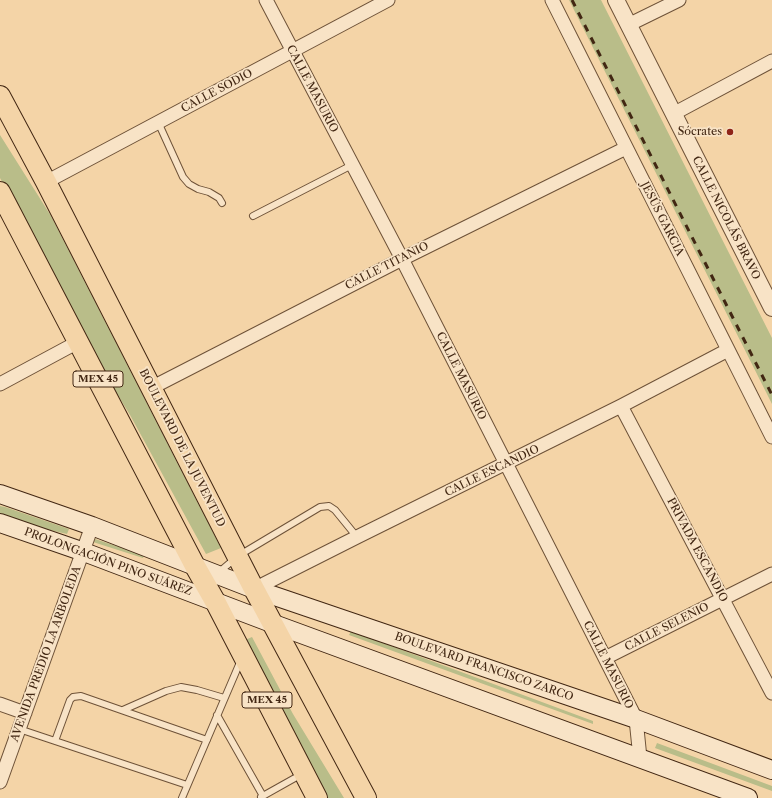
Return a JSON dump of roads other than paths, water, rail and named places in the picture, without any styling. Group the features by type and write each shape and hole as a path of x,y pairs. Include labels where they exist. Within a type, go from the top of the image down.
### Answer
{"main road":[{"name":"BOULEVARD DE LA JUVENTUD","path":"0,96 46,182 254,589 366,798"},
{"name":"MEX 45","path":"1,199 216,603 317,798"},
{"path":"0,494 92,526 195,566"},
{"name":"PROLONGACIÓN PINO SUÁREZ","path":"0,523 84,552 216,603"},
{"name":"BOULEVARD FRANCISCO ZARCO","path":"195,566 254,589 636,719 772,770"},
{"path":"216,603 748,798"}],"street":[{"name":"CALLE MASURIO","path":"266,0 402,258 636,719 640,758"},
{"name":"CALLE SODIO","path":"46,182 388,0"},
{"name":"JESÚS GARCIA","path":"552,0 772,437"},
{"name":"CALLE NICOLÁS BRAVO","path":"616,0 772,308"},
{"path":"628,25 679,0"},
{"path":"673,114 772,61"},
{"name":"CALLE TITANIO","path":"151,388 402,258 626,148"},
{"path":"0,384 78,342"},
{"name":"CALLE ESCANDIO","path":"254,589 506,464 728,350"},
{"name":"PRIVADA ESCANDIO","path":"621,406 772,694"},
{"name":"AVENIDA PREDIO LA ARBOLEDA","path":"0,782 84,552 92,526"},
{"name":"CALLE SELENIO","path":"605,658 772,574"},
{"path":"0,704 25,713"}],"lane":[{"path":"158,122 183,176 189,184 198,189 209,192 219,198 222,204"},
{"path":"253,216 352,165"},
{"path":"217,574 238,556 320,507 332,507 357,537"},
{"path":"182,798 243,655"},
{"path":"123,710 166,691 181,687 190,688 224,698"},
{"path":"55,742 70,700 73,697 82,696 207,740"},
{"path":"217,715 262,797 304,773"},
{"path":"19,729 187,785"}],"railway":[{"path":"572,0 772,395"}],"place":[{"name":"Sócrates","path":"730,132"}]}
